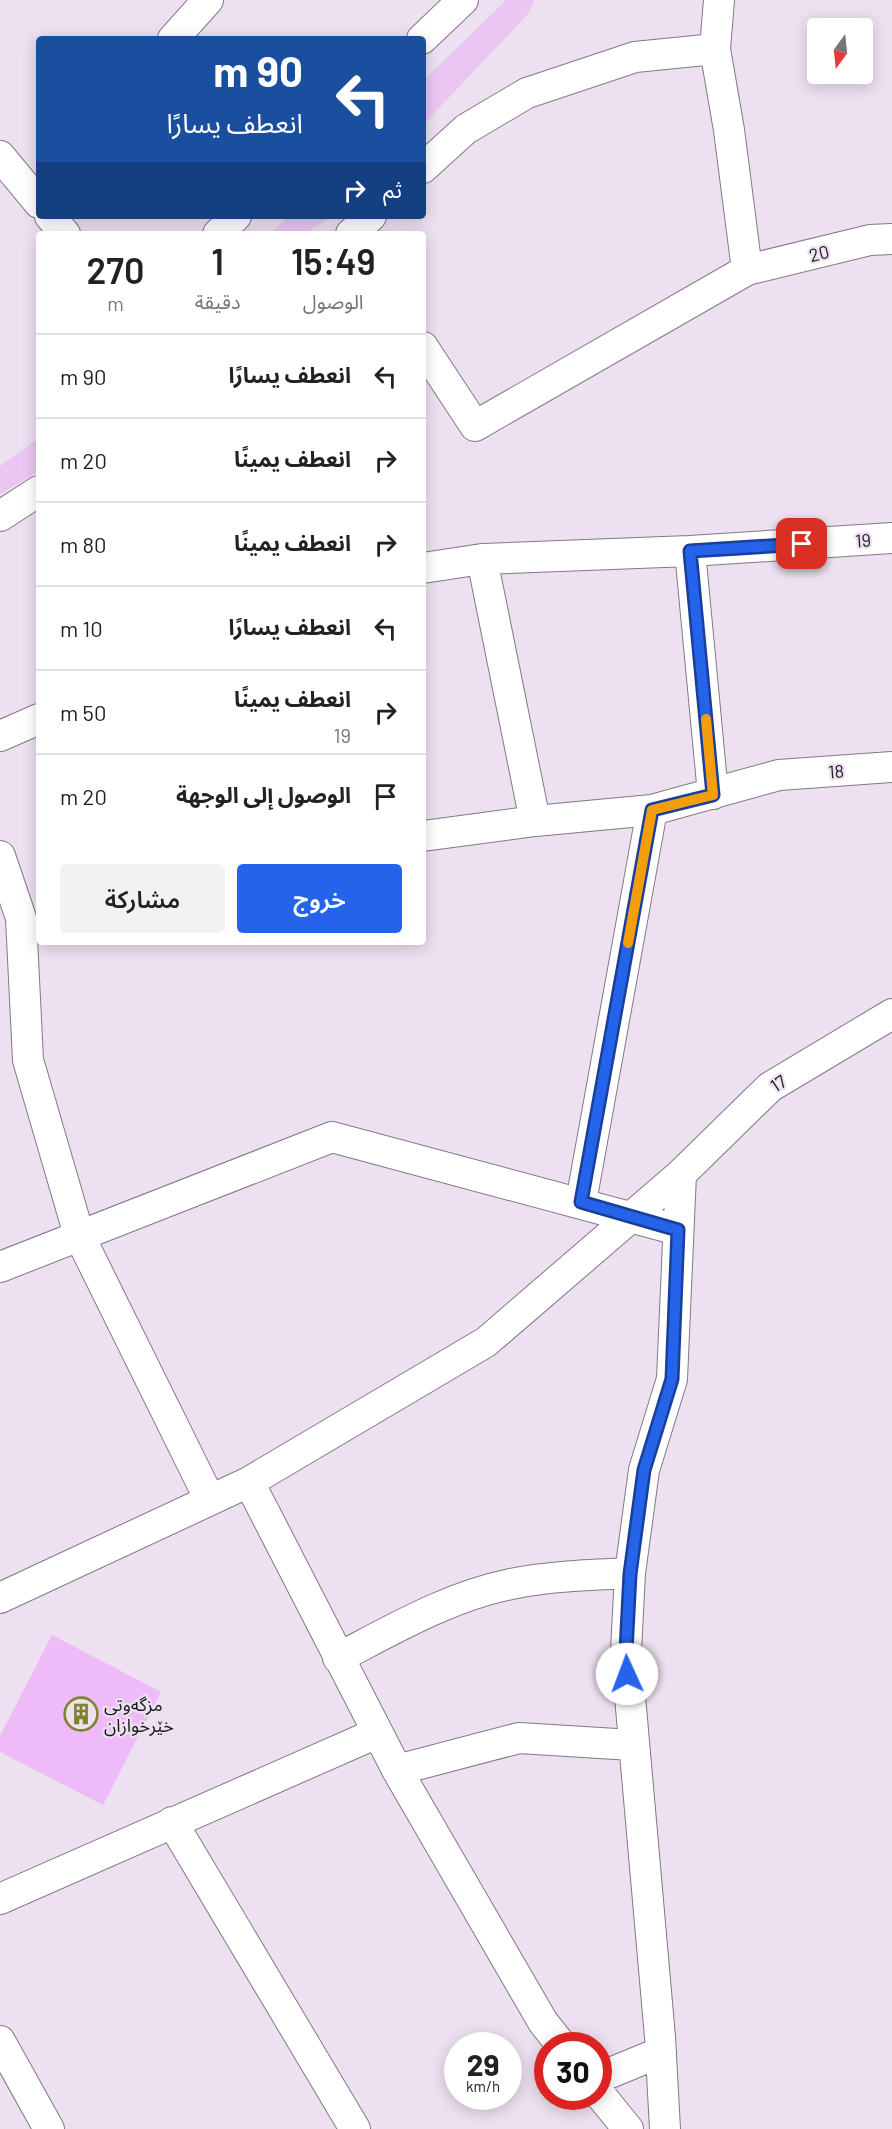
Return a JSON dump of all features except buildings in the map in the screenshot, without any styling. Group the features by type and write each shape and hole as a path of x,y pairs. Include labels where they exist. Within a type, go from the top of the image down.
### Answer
{"street":[{"path":"176,36 208,0"},
{"path":"425,36 463,0"},
{"path":"719,0 715,49 729,130 747,270"},
{"path":"426,165 466,129 527,93 635,57 715,49"},
{"path":"0,156 36,196"},
{"path":"221,231 234,219"},
{"path":"354,231 367,219"},
{"name":"20","path":"426,352 475,426 747,270 870,240 892,239"},
{"path":"0,516 36,493"},
{"name":"19","path":"426,568 483,559 690,551 892,538"},
{"path":"690,551 713,795"},
{"path":"483,559 535,821"},
{"path":"0,736 36,720"},
{"name":"18","path":"426,836 535,821 652,810 779,775 892,767"},
{"path":"581,1202 652,810"},
{"path":"0,856 30,916 28,1060 79,1235 210,1500"},
{"name":"17","path":"0,1598 249,1482 486,1342 681,1174 770,1087 892,1014"},
{"path":"0,1267 332,1137 581,1202 678,1230"},
{"path":"665,2129 661,2052 626,1651 630,1574 644,1470 672,1379 681,1174"},
{"path":"249,1482 397,1770 551,2032"},
{"path":"338,1658 429,1611 483,1591 541,1579 630,1574"},
{"path":"0,1899 377,1733"},
{"path":"397,1770 519,1738 633,1745"},
{"path":"172,1822 355,2129"},
{"path":"0,2041 49,2129"},
{"path":"612,2072 661,2052"},
{"path":"612,2109 628,2129"}],"shaded area":[{"path":"506,0 535,0 527,15 426,122 426,78"},
{"path":"285,219 328,219 309,231 273,231"},
{"path":"36,440 36,473 0,494 0,466"}],"slow traffic":[{"path":"628,943 652,810 713,795 706,719"}],"place":[{"name":"مزگەوتی خێرخوازان","path":"81,1714"}],"route":[{"path":"627,1674 630,1574 644,1470 672,1379 678,1230 581,1202 652,810 713,795 690,551 802,544"}]}
